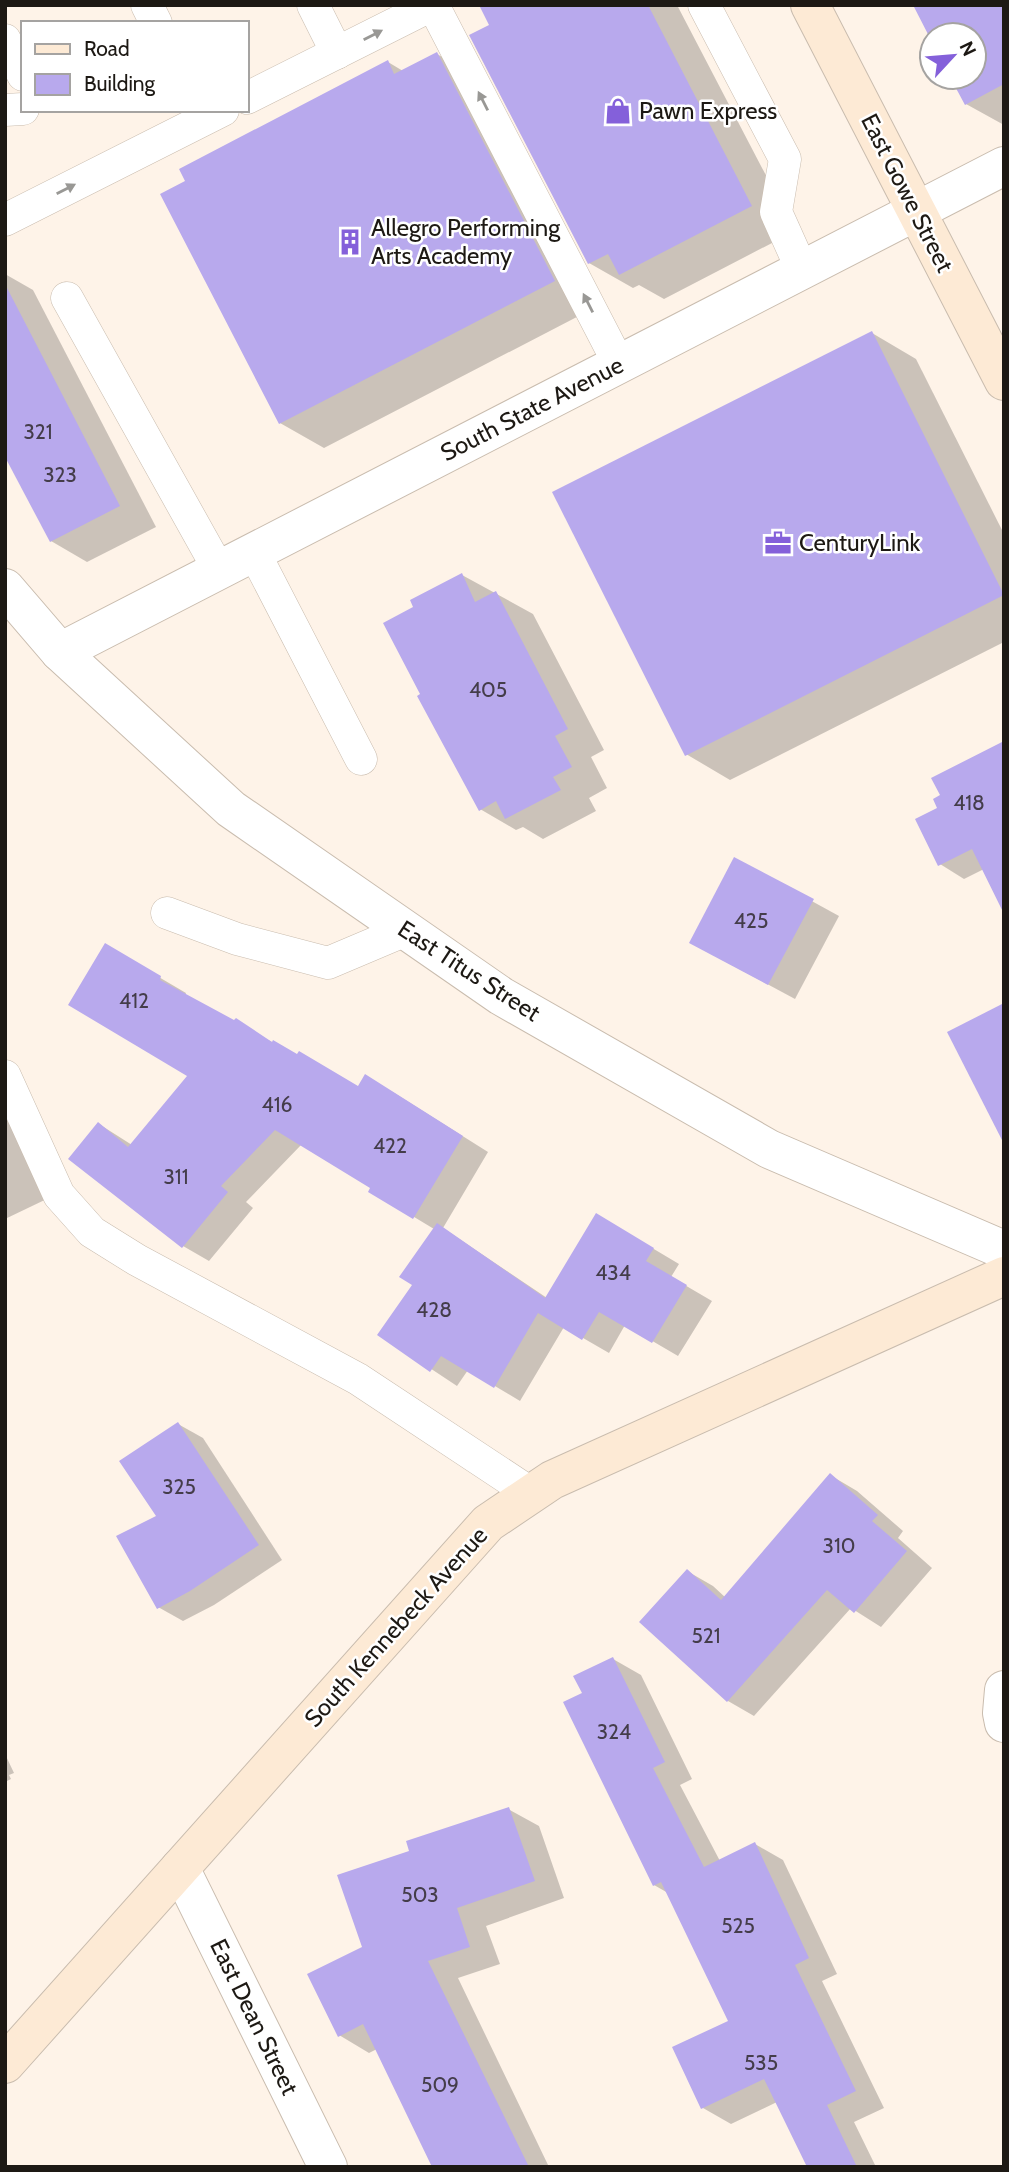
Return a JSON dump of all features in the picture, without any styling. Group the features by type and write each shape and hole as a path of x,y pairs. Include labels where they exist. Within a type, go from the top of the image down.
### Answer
{"street":[{"name":"East Gowe Street","path":"810,5 1004,381"},
{"name":"South State Avenue","path":"60,652 1004,166"},
{"name":"East Titus Street","path":"5,588 60,652 231,809 500,996 769,1149 1004,1250"},
{"name":"South Kennebeck Avenue","path":"5,2064 488,1522 552,1480 1004,1276"},
{"path":"1004,1690 1004,1723"},
{"name":"East Dean Street","path":"180,1868 328,2167"}],"lane":[{"path":"147,5 155,21"},
{"path":"313,5 337,53"},
{"path":"248,98 433,5 619,364"},
{"path":"704,5 785,159 776,212 802,270"},
{"path":"5,40 21,71"},
{"path":"5,220 209,114"},
{"path":"67,298 219,570"},
{"path":"254,552 361,759"},
{"path":"167,913 237,939 328,962 407,930"},
{"path":"5,1076 59,1195 92,1232 137,1260 358,1379 532,1494"}],"building":[{"name":"Pawn Express","path":"479,5 648,5 752,206 619,275 608,254 588,264 469,35 489,25"},
{"path":"913,5 1004,5 1004,84 965,105 958,91 988,91 988,21 921,21"},
{"name":"Allegro Performing Arts Academy","path":"437,52 555,281 279,424 160,194 185,181 179,169 388,60 394,74"},
{"path":"5,284 120,506 50,542 5,457"},
{"name":"CenturyLink","path":"872,331 1004,595 685,756 552,492"},
{"path":"462,573 475,602 496,591 568,729 555,736 572,767 553,777 561,790 505,819 496,801 479,811 417,696 420,694 383,623 413,607 410,600"},
{"path":"1004,741 1004,914 972,849 938,866 915,819 937,808 933,799 940,795 931,778"},
{"path":"734,857 814,899 768,985 689,943"},
{"path":"105,943 161,976 160,980 234,1020 236,1018 272,1042 273,1040 297,1054 299,1051 358,1086 365,1074 463,1136 413,1219 368,1192 370,1188 275,1130 221,1186 228,1192 182,1248 68,1159 98,1122 128,1147 187,1076 68,1005"},
{"path":"1004,1003 1004,1144 947,1032"},
{"path":"596,1213 654,1248 646,1261 687,1285 652,1343 599,1312 582,1340 538,1313 494,1388 441,1356 430,1372 377,1335 412,1285 399,1277 437,1223 545,1298"},
{"path":"178,1422 259,1545 190,1591 157,1609 116,1536 156,1516 119,1461"},
{"path":"830,1473 878,1515 872,1521 907,1551 854,1613 827,1590 727,1702 639,1622 687,1569 721,1600"},
{"path":"613,1657 665,1762 653,1768 704,1867 755,1842 809,1958 795,1965 856,2091 827,2105 857,2167 807,2167 764,2079 701,2109 672,2047 728,2021 661,1882 653,1886 563,1702 582,1693 573,1676"},
{"path":"509,1807 535,1881 457,1908 470,1947 428,1961 529,2167 432,2167 363,2024 338,2037 307,1974 362,1947 337,1875 409,1851 406,1841"}],"place":[{"name":"Pawn Express","path":"618,111"},
{"name":"Allegro Performing Arts Academy","path":"350,242"},
{"name":"CenturyLink","path":"778,543"}]}
